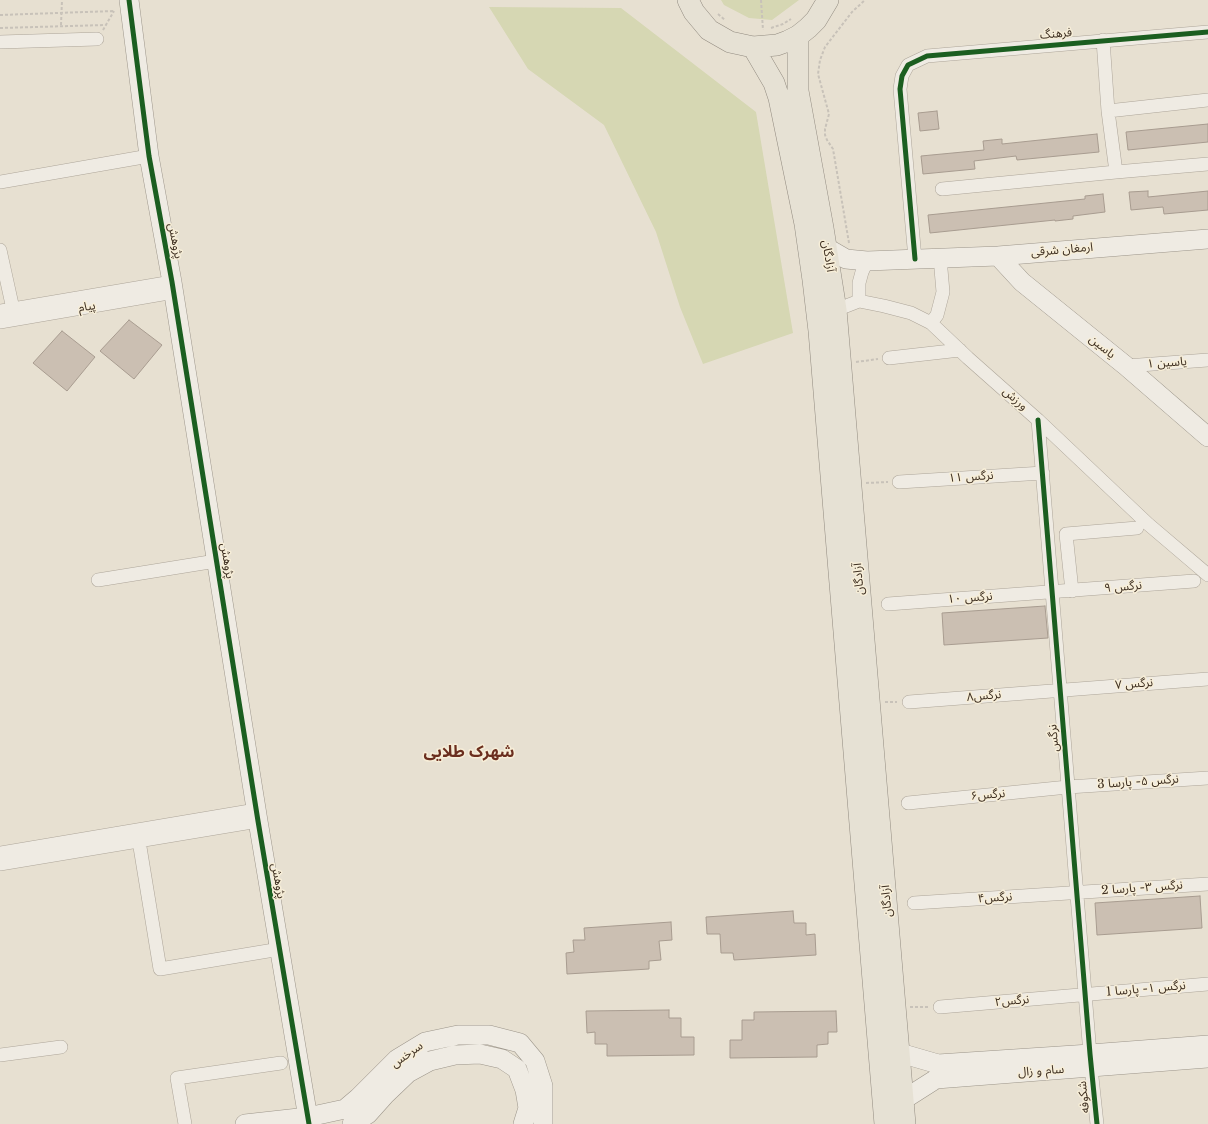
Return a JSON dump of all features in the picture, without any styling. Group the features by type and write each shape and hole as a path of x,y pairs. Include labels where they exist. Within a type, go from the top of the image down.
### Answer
{"main road":[{"path":"686,0 701,21 714,33 730,42 760,38 788,41 797,26 808,28 816,20 828,0"},
{"name":"آزادگان","path":"797,26 798,91 827,248 836,310 905,1124"},
{"name":"آزادگان","path":"760,38 779,98 805,224 820,339 885,1124"},
{"path":"864,870 884,868"}],"street":[{"name":"پژوهش","path":"123,3 173,287 257,816 309,1120"},
{"name":"فرهنگ","path":"915,259 900,89 902,76 908,64 927,56 1208,32"},
{"path":"0,42 97,39"},
{"path":"1103,40 1108,111 1116,172"},
{"path":"1108,111 1208,100"},
{"path":"0,182 149,156"},
{"path":"942,189 1208,164"},
{"name":"ارمغان شرقی","path":"860,261 998,256 1208,239"},
{"path":"827,248 846,259 860,261 862,272 859,283 859,302"},
{"path":"0,250 6,310"},
{"name":"یاسین","path":"998,256 1022,282 1126,366 1208,437"},
{"path":"931,323 937,315 943,292 940,258"},
{"name":"پیام","path":"6,310 173,287"},
{"name":"پیام","path":"0,322 173,287"},
{"name":"ورزش","path":"836,310 859,302 884,306 911,313 931,323 1038,420 1148,524 1208,575"},
{"path":"889,358 960,350"},
{"name":"یاسین ۱","path":"1126,366 1208,360"},
{"name":"نرگس","path":"1038,420 1090,1061"},
{"name":"نرگس ۱۱","path":"899,482 1042,473"},
{"path":"1072,591 1066,534 1136,528"},
{"path":"98,580 216,561"},
{"name":"نرگس ۹","path":"1052,592 1194,581"},
{"name":"نرگس ۱۰","path":"888,604 1052,592"},
{"name":"نرگس ۷","path":"1060,689 1208,679"},
{"name":"نرگس۸","path":"909,702 1060,689"},
{"name":"نرگس ۵- پارسا 3","path":"1068,787 1208,778"},
{"name":"نرگس۶","path":"908,803 1068,787"},
{"path":"0,864 139,841 257,816"},
{"path":"0,853 257,816"},
{"path":"139,841 160,969 280,949"},
{"name":"نرگس ۳- پارسا 2","path":"1077,893 1208,884"},
{"name":"نرگس۴","path":"914,903 1077,893"},
{"name":"نرگس ۱- پارسا 1","path":"1085,995 1208,984"},
{"name":"نرگس۲","path":"940,1007 1085,995"},
{"name":"سرخس","path":"245,1124 309,1120 345,1109 397,1059 425,1042 458,1035 489,1035 520,1043 535,1061 543,1086 543,1124"},
{"name":"سام و زال","path":"903,1100 936,1079 1090,1061 1208,1045"},
{"path":"0,1055 61,1047"},
{"name":"سام و زال","path":"900,1053 938,1064 1208,1058"},
{"name":"سرخس","path":"352,1124 368,1114 408,1073 430,1061 455,1055 480,1054 502,1059 517,1069 525,1090 528,1108 523,1124"},
{"name":"شکوفه","path":"1090,1061 1097,1124"},
{"path":"185,1124 177,1078 281,1063"}],"path":[{"path":"59,40 62,0"},
{"path":"760,0 760,38"},
{"path":"860,261 833,149 825,135 829,114 818,74 820,60 825,47 852,12 865,0"},
{"path":"97,39 114,12 123,3"},
{"path":"0,15 114,12"},
{"path":"717,13 729,22"},
{"path":"760,38 783,24 797,26"},
{"path":"0,28 105,25"},
{"path":"841,363 889,358"},
{"path":"851,484 899,482"},
{"path":"870,703 909,702"}],"green space":[{"path":"721,0 799,0 772,20 749,18 724,5"},
{"path":"489,7 621,8 756,112 793,333 703,364 680,307 656,232 604,125 528,69"}],"building":[{"path":"937,111 939,129 920,131 918,113"},
{"path":"1208,124 1208,142 1128,150 1126,132"},
{"path":"1097,134 1099,152 1017,160 1016,156 974,161 975,169 923,174 921,156 984,150 983,141 1002,139 1002,144"},
{"path":"1148,191 1148,197 1208,191 1208,210 1164,214 1163,207 1131,210 1129,192"},
{"path":"1103,194 1105,212 1073,216 1073,219 930,233 928,215 1085,199 1085,196"},
{"path":"129,320 162,345 134,379 100,351"},
{"path":"62,331 95,357 67,391 33,363"},
{"path":"1045,606 1048,638 944,645 942,613"},
{"path":"1200,896 1202,928 1097,935 1095,903"},
{"path":"793,911 794,923 806,923 806,935 815,934 816,955 734,960 733,953 721,953 720,934 707,934 706,917"},
{"path":"671,922 672,940 659,941 661,960 649,961 649,969 567,974 566,953 574,952 573,940 585,940 584,928"},
{"path":"669,1010 669,1018 681,1018 681,1037 694,1037 694,1055 607,1056 607,1044 595,1044 595,1032 587,1033 586,1011"},
{"path":"836,1011 837,1032 828,1032 828,1044 817,1045 817,1057 730,1058 730,1040 742,1040 742,1020 754,1020 754,1012"}],"cycle path":[{"path":"129,0 149,156 172,282 258,821 309,1124"},
{"path":"915,259 900,89 902,76 908,65 927,56 1208,32"},
{"path":"1038,420 1097,1124"}],"district":[{"name":"شهرک طلایی","path":"469,752"}]}
